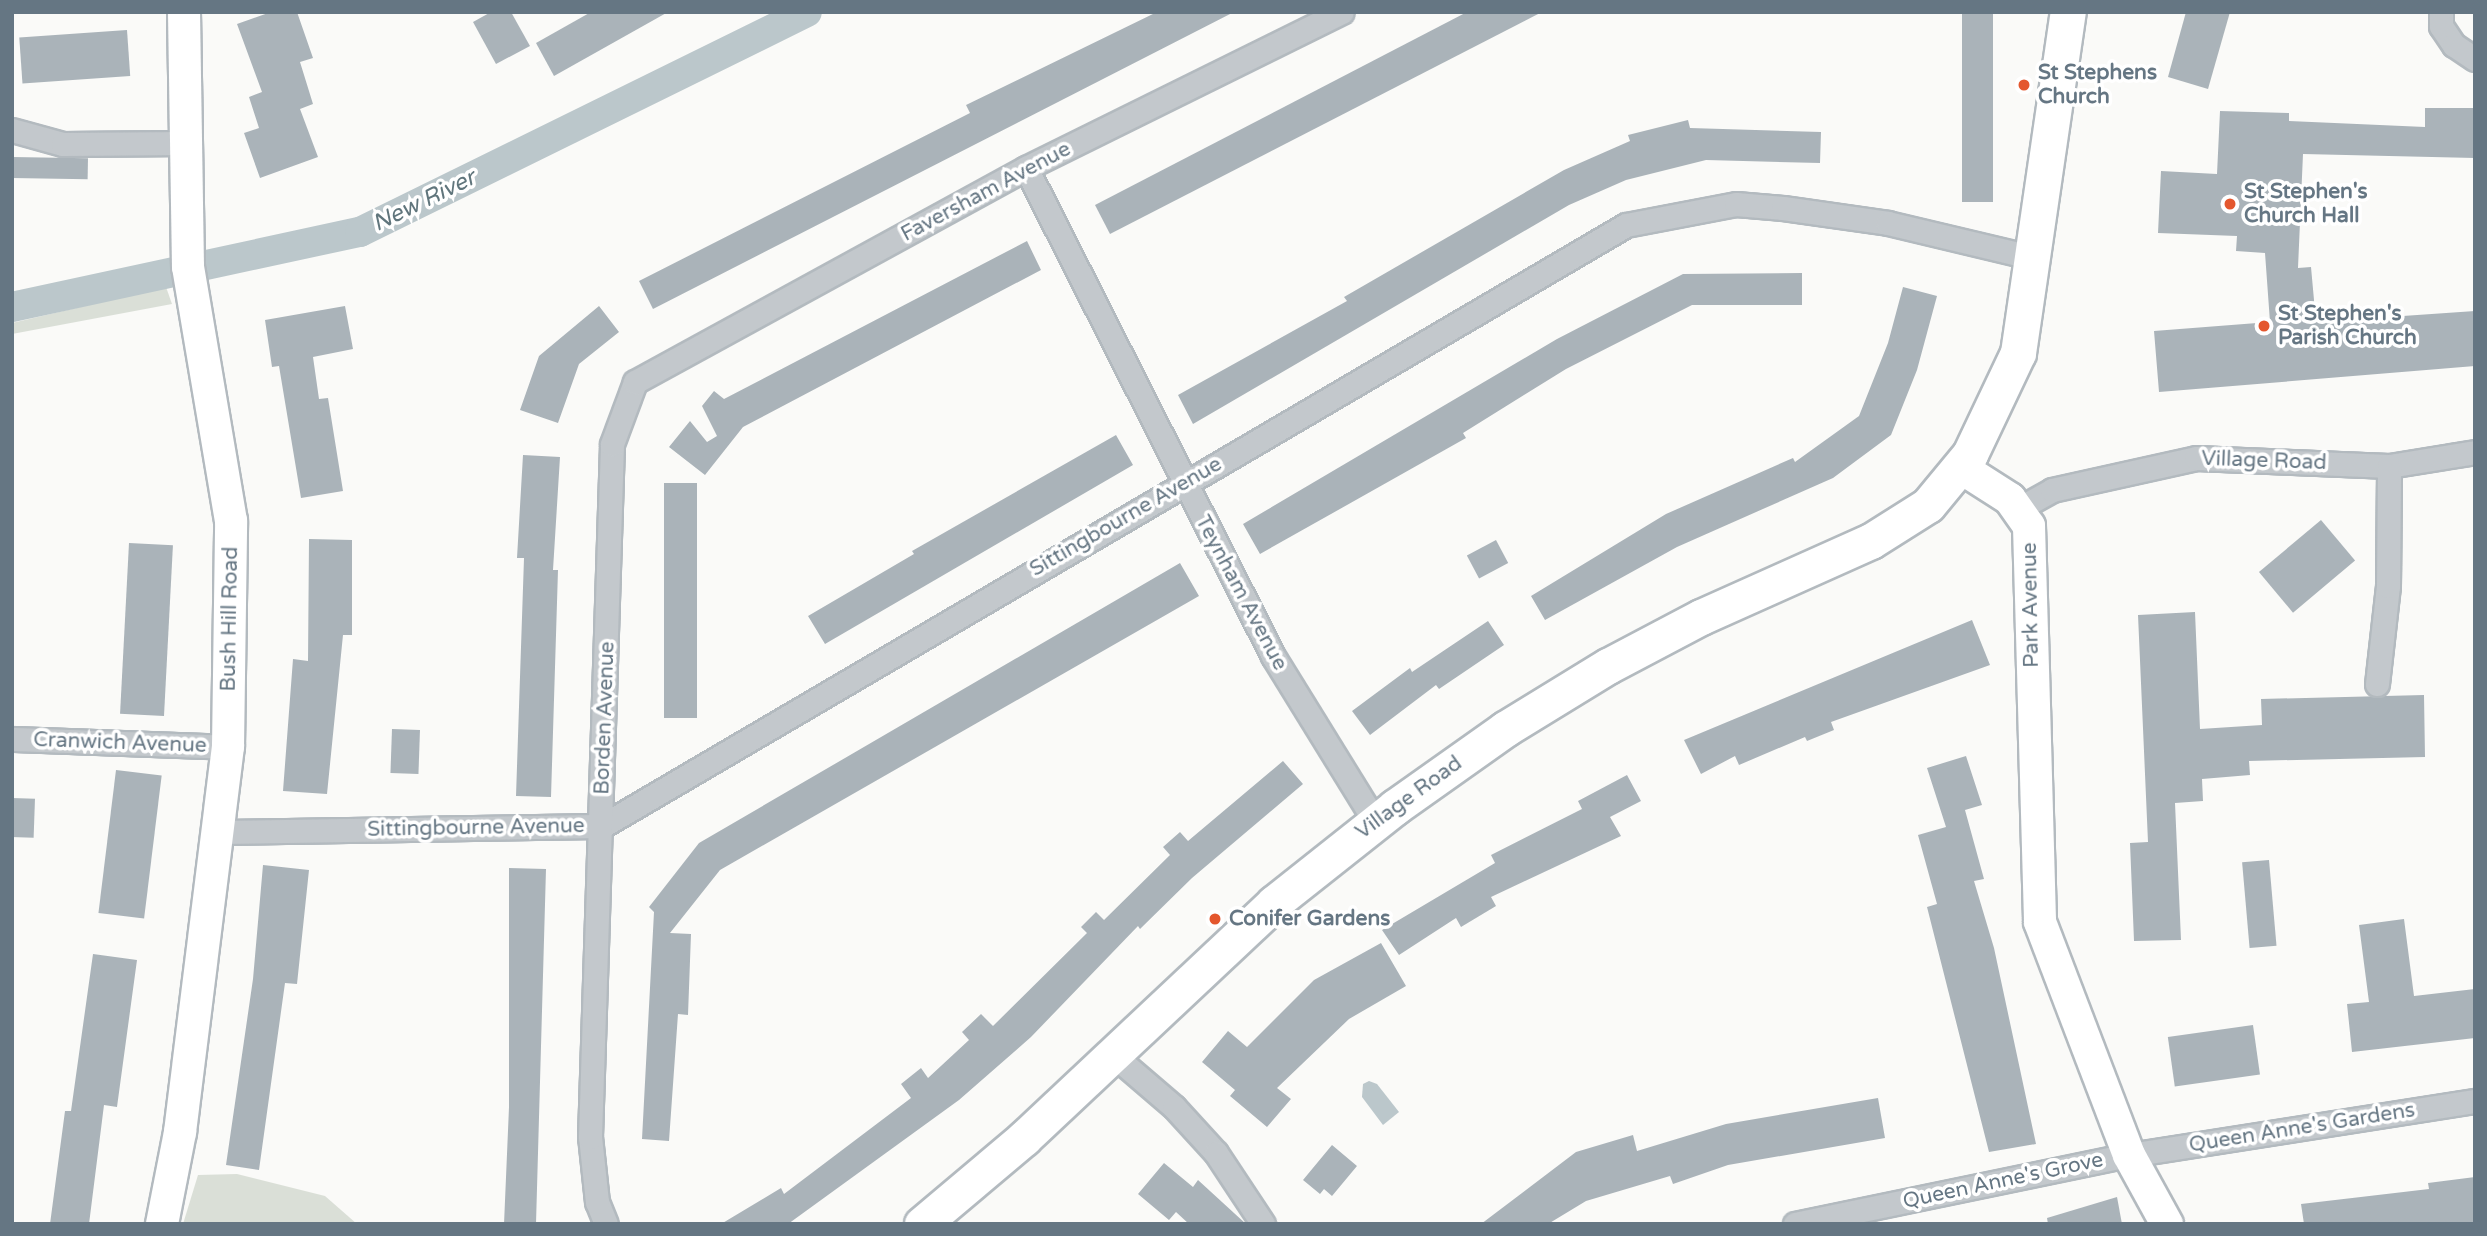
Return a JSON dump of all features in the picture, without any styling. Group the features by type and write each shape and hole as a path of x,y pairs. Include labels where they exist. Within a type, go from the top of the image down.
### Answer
{"main road":[{"path":"1960,467 2013,367 2068,12"},
{"name":"Village Road","path":"922,1224 1015,1147 1111,1053 1274,903 1375,821 1505,729 1608,666 1702,617 1904,524 1928,505 1960,467"}],"street":[{"name":"Bush Hill Road","path":"162,1224 180,1132 228,747 231,521 188,267 184,12"},
{"name":"Faversham Avenue","path":"635,382 1026,168 1342,12"},
{"path":"2441,12 2441,26 2454,45 2475,59"},
{"path":"12,130 63,144 188,143"},
{"name":"Teynham Avenue","path":"1026,168 1183,483 1273,656 1375,821"},
{"name":"Sittingbourne Avenue","path":"219,832 602,826 1626,225 1682,211 1748,205 1888,223 2031,257"},
{"name":"Borden Avenue","path":"606,1224 597,1202 590,1137 602,826 612,444 635,382"},
{"name":"Village Road","path":"2020,508 2052,490 2196,458 2389,466 2475,452"},
{"path":"2377,684 2388,586 2389,466"},
{"path":"1960,467 2020,508"},
{"name":"Park Avenue","path":"2020,508 2029,526 2040,922 2129,1155 2167,1224"},
{"name":"Cranwich Avenue","path":"12,739 228,747"},
{"path":"1111,1053 1174,1107 1216,1153 1263,1224"},
{"name":"Queen Anne's Gardens","path":"2129,1155 2475,1101"},
{"name":"Queen Anne's Grove","path":"1795,1224 2129,1155"}],"shaded area":[{"path":"166,287 172,304 12,334 12,323"},
{"path":"1369,1081 1377,1084 1399,1112 1383,1125 1362,1097 1363,1084"},
{"path":"237,1174 325,1196 357,1224 183,1224 198,1175"}],"building":[{"path":"271,12 297,12 313,58 300,62 313,104 300,109 318,157 260,178 244,133 259,128 249,97 262,92 237,24"},
{"path":"491,12 511,12 530,46 496,64 473,22"},
{"path":"591,12 668,12 554,76 536,43"},
{"path":"1157,12 1234,12 653,309 639,281 970,113 966,105"},
{"path":"1467,12 1542,12 1110,234 1095,205"},
{"path":"1962,12 1993,12 1993,202 1962,202"},
{"path":"2186,12 2230,12 2208,89 2168,77"},
{"path":"127,30 130,76 22,83 19,38"},
{"path":"2425,108 2475,108 2475,158 2303,154 2298,268 2311,267 2316,322 2475,311 2475,366 2159,392 2154,331 2270,322 2265,253 2236,251 2237,236 2158,233 2161,171 2217,174 2220,111 2289,113 2289,121 2425,127"},
{"path":"1688,120 1690,128 1821,132 1820,163 1706,160 1626,180 1569,205 1193,424 1178,395 1347,301 1344,297 1564,170 1630,141 1628,135"},
{"path":"12,157 88,158 88,179 12,178"},
{"path":"1027,241 1041,270 743,427 705,475 669,447 690,421 707,442 717,436 702,406 714,391 724,399"},
{"path":"1802,273 1802,305 1692,305 1566,369 1463,433 1466,438 1260,554 1243,524 1557,339 1683,274"},
{"path":"1903,287 1937,296 1917,370 1891,435 1833,478 1677,547 1545,620 1531,596 1666,514 1793,458 1795,462 1859,416 1888,343"},
{"path":"345,306 353,349 313,357 319,399 328,398 343,491 301,498 279,366 272,367 265,320"},
{"path":"599,306 619,332 579,364 558,423 520,410 539,356"},
{"path":"1116,435 1133,465 825,644 808,616 914,554 912,551"},
{"path":"523,455 560,457 553,570 558,570 551,797 516,796 524,558 517,558"},
{"path":"664,483 697,483 697,718 664,718"},
{"path":"2321,520 2355,561 2293,613 2259,572"},
{"path":"309,539 352,540 352,635 343,635 327,794 283,791 293,659 308,661"},
{"path":"1496,540 1508,563 1479,578 1467,555"},
{"path":"129,543 173,545 164,716 120,714"},
{"path":"1180,563 1199,596 720,870 670,933 691,934 688,1015 678,1014 669,1141 642,1139 654,912 649,907 699,843"},
{"path":"2195,612 2200,729 2262,725 2261,699 2424,695 2425,757 2249,761 2250,775 2202,779 2203,801 2175,803 2181,940 2134,941 2130,843 2148,842 2138,615"},
{"path":"1972,620 1990,665 1831,722 1834,730 1807,741 1805,737 1739,765 1735,756 1701,774 1684,740"},
{"path":"1488,621 1504,645 1439,689 1436,685 1370,735 1352,711 1410,668 1412,672"},
{"path":"392,729 420,730 418,774 390,773"},
{"path":"1966,756 1982,805 1965,810 1984,879 1974,881 1994,948 2036,1144 1989,1152 1927,907 1937,904 1918,835 1946,827 1927,768"},
{"path":"1283,761 1303,784 1192,878 1140,929 1138,926 1031,1037 959,1100 788,1224 721,1224 781,1188 784,1194 911,1098 901,1084 921,1068 928,1078 969,1040 962,1032 981,1014 993,1026 1087,933 1081,927 1096,912 1104,920 1170,855 1163,847 1180,832 1188,841"},
{"path":"116,770 162,776 144,919 98,913"},
{"path":"1627,775 1641,801 1610,817 1621,836 1491,897 1496,906 1461,927 1456,918 1399,955 1382,930 1495,863 1491,855 1582,809 1578,801"},
{"path":"12,798 35,799 34,838 12,837"},
{"path":"2269,860 2276,946 2250,948 2242,862"},
{"path":"263,865 309,870 297,984 285,983 259,1170 226,1165 253,979"},
{"path":"509,868 546,869 536,1224 504,1224 509,1107"},
{"path":"2404,919 2414,996 2475,989 2475,1038 2352,1052 2347,1004 2369,1002 2359,925"},
{"path":"1381,943 1406,986 1349,1019 1277,1088 1291,1099 1267,1127 1230,1096 1235,1090 1202,1062 1228,1031 1247,1047 1314,980"},
{"path":"93,954 137,960 117,1107 104,1105 89,1224 50,1224 65,1111 71,1111"},
{"path":"2253,1025 2260,1075 2175,1086 2168,1037"},
{"path":"1878,1098 1885,1138 1728,1165 1673,1184 1670,1176 1586,1201 1548,1224 1481,1224 1576,1152 1633,1135 1637,1151 1726,1124"},
{"path":"1332,1145 1357,1166 1332,1196 1324,1189 1320,1194 1303,1180"},
{"path":"1164,1163 1193,1187 1198,1180 1246,1224 1189,1224 1176,1212 1169,1220 1138,1194"},
{"path":"2475,1177 2475,1224 2304,1224 2301,1204 2429,1189 2428,1183"},
{"path":"2117,1197 2122,1224 2048,1224 2047,1218"}],"waterway":[{"name":"New River","path":"12,307 360,232 807,12"}],"place":[{"name":"St Stephens Church","path":"2024,85"},
{"name":"St Stephen's Church Hall","path":"2230,204"},
{"name":"St Stephen's Parish Church","path":"2264,326"},
{"name":"Conifer Gardens","path":"1215,919"}]}
